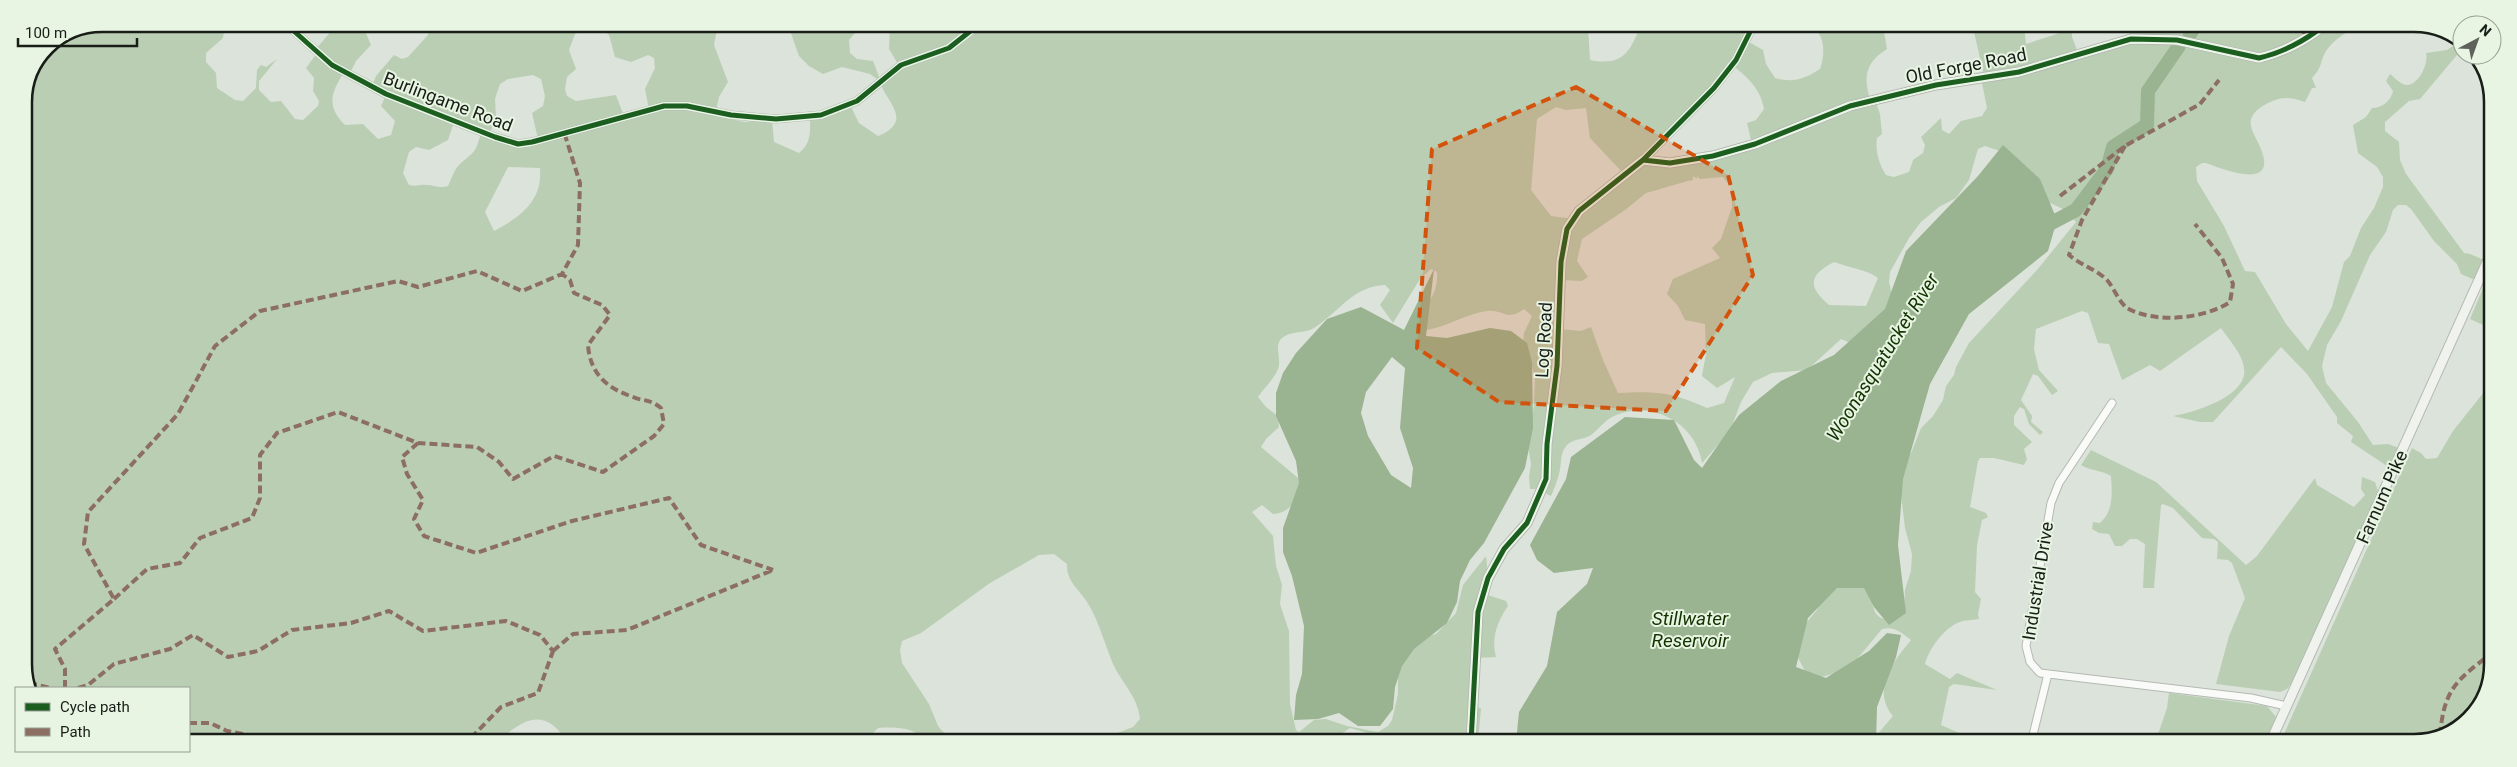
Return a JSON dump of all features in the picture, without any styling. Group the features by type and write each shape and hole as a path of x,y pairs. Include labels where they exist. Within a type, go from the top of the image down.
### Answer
{"main road":[{"name":"Farnum Pike","path":"2274,734 2445,360 2484,270"}],"street":[{"name":"Burlingame Road","path":"295,32 332,65 354,78 419,109 495,138 518,144 532,142 664,106 687,106 731,115 776,119 821,115 857,101 901,65 949,48 969,32"},
{"name":"Log Road","path":"1472,734 1474,651 1478,612 1486,587 1504,549 1526,523 1546,480 1547,444 1557,366 1561,262 1567,229 1579,211 1643,160 1714,88 1736,60 1750,32"},
{"name":"Old Forge Road","path":"1643,160 1670,163 1712,156 1755,144 1850,106 1936,85 2019,72 2131,39 2177,40 2259,58 2271,56 2315,32"},
{"name":"Industrial Drive","path":"2048,674 2040,673 2030,662 2026,646 2050,503 2059,483 2112,404"},
{"path":"2033,734 2048,674 2251,698 2286,706"}],"highlighted area":[{"path":"1576,87 1728,175 1753,275 1666,411 1499,402 1417,348 1432,149"}],"shaded area":[{"path":"103,32 224,32 223,38 206,53 206,62 216,73 217,88 235,100 243,101 256,88 257,70 261,65 266,67 277,59 259,81 259,90 271,102 281,101 295,119 303,120 318,106 319,101 313,91 314,78 306,68 317,53 316,49 330,32 365,32 371,45 356,61 350,73 344,72 336,86 332,99 335,112 345,125 363,124 378,139 391,135 395,121 381,106 386,95 372,86 376,76 394,55 402,59 408,57 428,35 428,32 578,32 575,34 569,50 576,69 567,77 565,89 567,96 576,101 616,95 623,114 649,109 645,89 655,68 654,58 648,55 631,62 615,57 609,35 605,32 716,32 714,45 728,82 719,97 715,115 744,122 772,119 774,142 799,153 808,141 810,116 850,105 859,123 878,136 889,130 895,123 894,109 881,82 899,66 889,49 890,32 1588,32 1590,60 1609,61 1623,56 1628,51 1638,32 1751,32 1747,41 1763,50 1766,64 1775,78 1793,80 1804,78 1820,69 1823,58 1823,46 1817,32 1884,32 1887,49 1874,59 1871,64 1868,70 1867,83 1870,99 1875,100 1880,114 1882,134 1877,138 1878,157 1886,175 1894,177 1909,172 1913,160 1923,153 1925,145 1921,137 1941,118 1942,130 1949,134 1961,121 1982,116 1987,108 1981,78 1984,75 1974,32 2025,32 2026,44 2063,32 2072,32 2078,53 2130,39 2130,32 2347,32 2337,39 2325,52 2319,68 2312,78 2316,88 2312,88 2305,102 2290,98 2278,99 2258,109 2253,115 2251,127 2263,155 2264,166 2260,172 2244,174 2206,163 2196,167 2197,181 2224,226 2245,271 2255,272 2286,324 2308,351 2332,307 2344,262 2350,256 2361,228 2374,208 2383,187 2383,177 2377,167 2358,153 2353,125 2366,117 2372,108 2383,105 2388,101 2393,91 2386,81 2390,74 2403,84 2411,84 2422,73 2427,57 2426,53 2447,50 2452,47 2452,61 2420,99 2409,101 2385,122 2385,131 2399,142 2400,160 2406,174 2464,253 2484,260 2475,280 2461,274 2457,264 2434,241 2411,209 2406,205 2398,205 2393,210 2386,232 2370,255 2341,321 2327,345 2322,366 2326,383 2358,422 2373,445 2388,444 2399,448 2390,468 2351,442 2353,436 2337,423 2337,417 2307,374 2281,347 2213,422 2200,422 2173,416 2206,407 2218,401 2238,387 2243,378 2244,368 2241,357 2221,328 2160,371 2150,365 2122,380 2109,344 2098,343 2088,313 2082,311 2036,329 2034,349 2039,370 2058,391 2052,395 2038,376 2033,374 2021,400 2032,416 2031,422 2043,432 2040,435 2029,424 2024,409 2020,407 2014,416 2014,425 2032,442 2024,449 2027,459 2024,465 1994,458 1980,458 1978,461 1970,507 1986,513 1988,517 1982,520 1977,545 1975,592 1981,599 1979,619 1963,621 1950,627 1934,644 1925,664 1950,679 1957,673 1997,690 1954,684 1949,687 1941,725 1959,733 1878,734 1893,716 1884,696 1887,676 1911,640 1898,631 1891,628 1882,629 1848,670 1821,677 1805,671 1797,656 1802,628 1817,610 1827,591 1857,583 1870,595 1878,616 1888,620 1904,610 1905,590 1911,571 1912,554 1905,528 1901,495 1903,466 1912,451 1921,428 1933,416 1943,400 1946,386 1954,375 1956,367 1969,343 2037,270 2076,222 2065,210 2046,201 2000,151 1985,146 1978,149 1969,180 1956,198 1939,207 1921,222 1909,238 1890,272 1889,282 1893,299 1890,308 1855,345 1841,339 1807,370 1772,373 1753,382 1741,402 1730,431 1702,463 1698,449 1691,436 1682,426 1670,418 1657,413 1628,411 1614,416 1591,435 1573,441 1564,448 1559,474 1551,496 1537,489 1530,489 1531,464 1527,441 1534,406 1535,376 1523,342 1524,333 1532,316 1524,309 1513,315 1487,311 1426,330 1423,311 1434,293 1437,278 1437,272 1431,269 1420,279 1393,323 1380,305 1390,290 1385,285 1374,286 1355,295 1314,328 1289,334 1281,339 1278,344 1278,369 1258,397 1266,407 1278,416 1279,427 1266,439 1261,447 1304,483 1293,504 1284,511 1273,514 1262,505 1252,512 1273,536 1276,566 1282,585 1280,604 1289,631 1290,704 1296,730 1299,732 1314,720 1326,719 1347,726 1378,732 1388,726 1392,720 1398,694 1398,675 1401,661 1425,637 1436,634 1456,613 1463,585 1486,556 1488,576 1485,594 1506,601 1508,606 1496,630 1494,643 1496,657 1476,658 1475,707 1481,708 1479,734 1371,734 1350,728 1341,734 1115,734 1133,727 1140,719 1139,711 1133,697 1113,664 1100,628 1087,601 1069,576 1067,564 1054,554 1039,555 990,583 921,633 902,641 900,650 902,663 929,704 938,726 945,734 918,734 904,729 878,728 872,734 561,734 550,723 542,720 525,722 507,734 190,734 190,687 37,687 33,669 32,103 38,76 44,64 64,44 89,34","holes":["1733,66 1757,90 1764,109 1756,120 1747,123 1752,144 1673,163 1645,157","533,75 541,79 545,96 543,106 532,113 538,139 517,142 490,133 496,117 495,99 500,84 508,79","1556,107 1566,110 1586,108 1590,138 1623,173 1574,219 1551,216 1531,190 1537,119","454,122 481,133 471,155 457,167 448,186 409,185 403,173 409,152 416,147 429,150 448,140","508,167 540,168 538,190 534,199 521,214 494,231 485,212","1693,176 1697,179 1697,176 1700,179 1723,177 1731,187 1732,207 1721,239 1712,248 1720,258 1673,279 1667,294 1678,306 1685,320 1705,324 1706,354 1702,376 1717,388 1735,377 1724,403 1707,408 1664,394 1644,392 1618,393 1591,327 1581,331 1560,329 1562,280 1582,281 1588,277 1577,261 1582,239 1625,210 1646,193 1693,180","1834,262 1878,278 1866,306 1829,305 1817,292 1814,286 1816,276"]},
{"path":"790,32 856,32 849,40 850,53 857,59 873,61 881,82 870,74 842,67 823,74 809,66 799,56"},
{"path":"2484,286 2484,325 2470,319"},
{"path":"2484,392 2484,673 2479,691 2473,703 2467,711 2449,725 2437,731 2423,734 2284,734 2412,448 2421,453 2426,459 2437,458 2453,431"},
{"path":"2091,450 2156,482 2246,565 2257,556 2315,478 2317,485 2354,507 2365,495 2361,489 2362,477 2375,482 2379,494 2292,683 2287,689 2280,692 2216,684 2229,636 2245,598 2232,563 2228,560 2217,559 2218,542 2214,539 2202,538 2173,508 2163,504 2161,505 2154,588 2143,588 2145,544 2137,539 2130,539 2122,546 2115,546 2109,534 2099,533 2092,529 2093,522 2100,523 2108,513 2112,489 2111,476 2081,465"},
{"path":"2169,693 2267,706 2276,717 2268,734 2158,734 2167,708"}],"water":[{"name":"Stillwater Reservoir","path":"2003,145 2040,179 2057,220 2048,251 1969,314 1930,384 1903,479 1898,545 1906,613 1889,625 1874,607 1864,588 1837,588 1808,618 1796,667 1826,678 1869,651 1887,633 1901,635 1896,657 1877,707 1876,734 1517,734 1519,712 1547,666 1557,612 1587,584 1593,568 1554,573 1537,560 1530,545 1566,479 1571,457 1625,417 1674,420 1694,460 1702,468 1739,415 1781,381 1834,355 1885,309 1906,251 1978,176"},
{"path":"1434,269 1426,336 1447,338 1490,328 1511,331 1527,343 1532,363 1533,428 1525,468 1484,543 1470,560 1460,581 1457,602 1447,623 1414,649 1402,666 1395,687 1393,709 1380,726 1358,726 1339,713 1318,719 1294,720 1296,695 1302,674 1304,626 1292,576 1283,552 1283,528 1299,483 1296,461 1276,416 1276,393 1283,373 1296,353 1327,319 1361,307 1404,330","holes":["1392,357 1405,368 1400,428 1413,468 1411,488 1391,475 1368,436 1361,413 1366,392"]}],"waterway":[{"name":"Woonasquatucket River","path":"2042,228 2076,210 2107,169 2113,147 2147,125 2148,91 2179,46"}],"marked path":[{"path":"2304,32 2305,39"},
{"path":"2060,196 2125,146 2200,104 2219,80"},
{"path":"65,687 65,669 55,649 114,599 84,544 88,512 178,414 215,346 260,311 398,281 418,287 477,271 522,291 562,274 578,245 580,183 564,132"},
{"path":"2125,146 2082,220 2069,255 2103,276 2127,308 2138,313 2165,318 2193,316 2219,308 2230,302 2233,284 2222,258 2195,224"},
{"path":"114,599 147,569 180,563 200,538 252,518 260,498 260,455 277,433 338,412 418,443 477,447 499,462 513,479 554,456 603,472 654,436 664,424 661,408 653,403 623,393 607,384 592,364 588,345 610,315 602,305 574,293 570,280 562,274"},
{"path":"418,443 402,457 407,474 423,500 414,519 424,536 476,553 572,521 669,498 701,545 773,570"},
{"path":"553,651 573,634 627,630 773,570"},
{"path":"81,687 88,685 114,664 170,649 193,635 228,657 258,651 292,630 351,623 389,611 423,631 506,621 540,635 553,651"},
{"path":"475,734 501,707 538,693 553,651"},
{"path":"2441,729 2445,707 2454,687 2469,671 2484,659"},
{"path":"36,685 47,687"},
{"path":"190,723 210,723 227,731 243,734"}],"cycle path":[{"path":"295,32 332,65 386,94 495,137 518,144 532,142 664,106 687,106 731,115 776,119 821,115 857,101 901,65 949,48 969,32"},
{"path":"1471,734 1478,612 1488,578 1504,549 1527,523 1546,479 1547,444 1557,366 1561,262 1567,229 1579,211 1643,160 1714,88 1736,60 1750,32"},
{"path":"1643,160 1670,163 1713,156 1755,144 1850,106 1936,85 2019,72 2131,39 2177,40 2259,58 2292,46 2315,32"}]}
